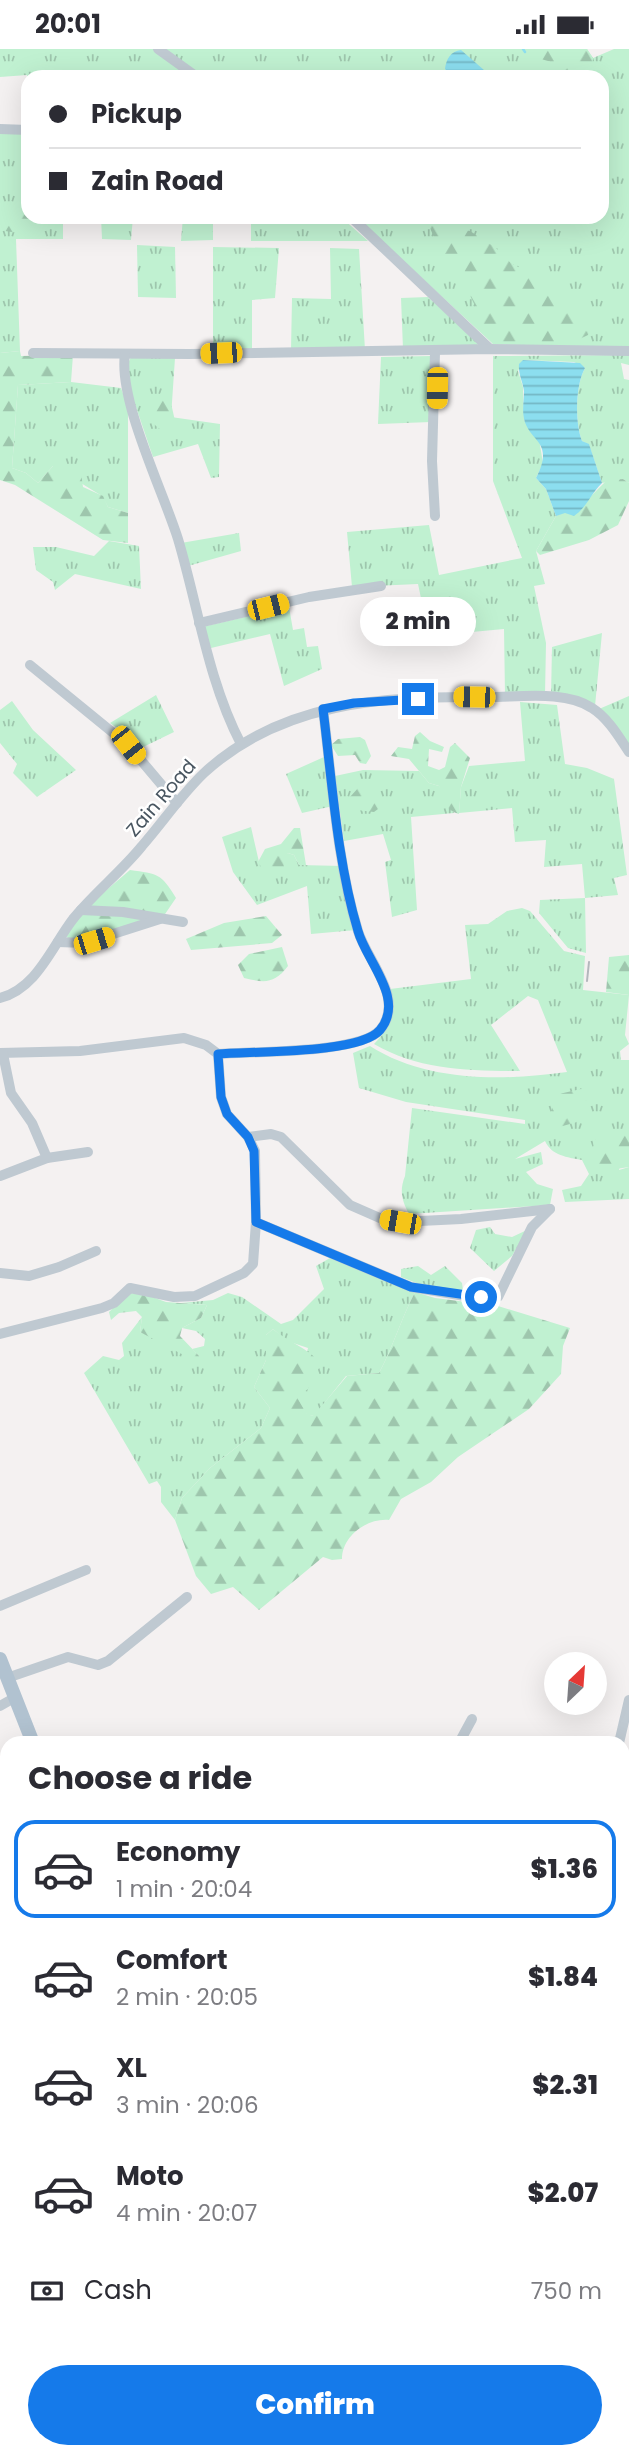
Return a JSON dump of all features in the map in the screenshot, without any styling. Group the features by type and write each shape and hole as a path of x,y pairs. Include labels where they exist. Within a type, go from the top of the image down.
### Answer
{"main road":[{"path":"2,1668 30,1736"}],"street":[{"path":"158,49 187,70"},
{"path":"0,129 21,130"},
{"path":"358,224 490,349"},
{"path":"33,353 435,352 490,349 629,351"},
{"path":"435,352 432,461 435,516"},
{"path":"125,354 125,388 178,538 199,623 229,722 241,744"},
{"path":"199,623 309,597 381,586"},
{"path":"30,666 128,745 177,803"},
{"name":"Zain Road","path":"0,998 23,990 81,910 116,876 204,773 241,744 265,730 323,709 362,702 447,697 569,700 592,707 602,715 629,753"},
{"path":"47,1158 32,1123 11,1093 1,1053 117,1048 184,1038 206,1045 218,1054 341,1048 366,1040 379,1031 386,1019 386,991 359,935 349,895 323,709"},
{"path":"81,910 123,912 183,922"},
{"path":"58,942 85,943 160,919"},
{"path":"0,1334 102,1308 114,1303 130,1288 174,1297 195,1296 244,1273 253,1264 256,1222 254,1151 248,1137 231,1120 221,1097 218,1054"},
{"path":"248,1137 271,1134 281,1137 350,1205 382,1219 400,1222 461,1219 550,1209 533,1227 498,1297 465,1296 411,1287 256,1222"},
{"path":"0,1177 47,1158 88,1152"},
{"path":"0,1273 29,1276 59,1268 96,1251"},
{"path":"0,1606 86,1570"},
{"path":"2,1668 68,1657 98,1665 108,1661 187,1597"},
{"path":"0,1706 13,1698"},
{"path":"621,1736 629,1700"},
{"path":"463,1736 472,1719"}],"green space":[{"path":"0,49 587,49 593,58 614,49 629,49 629,348 493,344 364,224 609,224 609,70 21,70 21,75 0,77"},
{"path":"538,49 587,49 593,58 592,70 559,70 555,63 541,59"},
{"path":"0,133 21,133 21,224 63,224 63,239 16,239 20,351 0,353"},
{"path":"21,210 21,224 36,224 19,233 5,231 0,222 10,211"},
{"path":"101,224 132,224 131,240 102,239"},
{"path":"182,224 213,224 213,240 181,241"},
{"path":"251,224 349,224 368,241 251,241"},
{"path":"410,224 450,224 452,228 470,231 496,248 511,263 535,276 546,291 565,297 593,321 588,335 565,346 493,344 468,291 464,267 439,249 430,228 412,227"},
{"path":"137,245 175,247 176,298 138,297"},
{"path":"213,247 279,248 275,298 252,300 252,352 213,351"},
{"path":"330,248 359,249 365,350 291,350 292,298 331,299"},
{"path":"428,297 478,342 477,348 403,349 401,298"},
{"path":"20,351 21,356 73,355 71,382 18,385 12,468 26,473 38,483 53,466 66,464 81,473 83,487 103,496 108,507 128,513 128,543 103,540 15,485 0,480 0,353"},
{"path":"629,355 629,365 621,363 624,379 629,380 629,483 623,479 602,483 589,445 582,441 577,405 579,384 585,368 574,362 523,360 518,371 523,387 524,420 539,439 543,463 536,478 546,489 556,516 536,551 545,584 534,586 546,643 545,695 505,695 504,629 429,636 418,584 352,587 347,532 429,525 439,575 522,558 493,481 493,356"},
{"path":"431,356 431,422 378,424 381,357"},
{"path":"131,357 175,358 171,417 220,424 219,477 211,478 198,444 153,457 124,372"},
{"path":"71,382 121,388 128,407 128,513 108,507 102,496 53,466 38,483 26,473 12,468 18,385"},
{"path":"163,391 169,394 175,421 171,429 161,430 150,421 147,407"},
{"path":"623,479 629,483 629,501 618,525 589,540 540,555 536,551 556,516 587,500 607,480"},
{"path":"239,533 241,551 188,566 181,543"},
{"path":"109,541 139,546 141,589 75,574 55,590 53,582 36,570 33,547 56,547 94,556"},
{"path":"289,607 293,630 304,628 307,647 318,646 322,669 284,686 270,634 211,648 202,627"},
{"path":"602,633 595,706 551,696 552,647"},
{"path":"156,695 174,732 137,750 124,733 110,723"},
{"path":"629,696 629,747 599,709"},
{"path":"12,701 33,730 76,770 37,797 13,773 17,764 0,743 0,710"},
{"path":"520,702 557,705 565,764 587,768 614,779 627,875 614,878 618,895 585,898 582,864 544,867 546,840 515,842 512,808 459,813 461,787 469,766 525,761"},
{"path":"420,732 430,741 444,747 442,752 429,749 428,766 439,770 445,767 450,747 455,743 470,758 461,787 459,814 445,804 439,786 429,783 409,759 391,756 398,747 412,749 415,736"},
{"path":"360,737 365,740 371,756 366,764 360,763 355,755 338,756 331,745 338,739"},
{"path":"324,757 333,806 302,813 286,774"},
{"path":"363,770 419,771 429,783 439,786 454,813 411,817 417,910 392,917 385,862 391,860 383,834 344,841 335,776"},
{"path":"360,786 378,793 382,806 374,812 357,810 349,798"},
{"path":"251,827 259,862 288,853 294,855 299,865 343,866 356,930 311,934 307,886 257,905 233,872 222,837"},
{"path":"294,828 300,828 306,865 299,865 294,855 288,853 283,857 284,867 272,873 263,870 258,862 265,849 281,844"},
{"path":"130,870 158,876 171,890 176,898 163,917 92,940 68,938 63,933 90,904"},
{"path":"585,898 586,953 568,948 539,913 540,900"},
{"path":"522,908 530,911 564,951 585,956 583,990 629,995 625,1035 629,1044 620,1051 621,1060 629,1060 629,1129 619,1170 629,1167 629,1199 565,1202 562,1190 581,1186 589,1174 582,1160 556,1153 545,1141 515,1159 541,1152 543,1164 526,1172 537,1184 553,1189 550,1205 409,1214 402,1191 412,1108 525,1124 525,1120 406,1102 359,1088 353,1053 370,1046 415,1067 466,1076 517,1077 567,1072 538,1000 528,996 491,1025 520,1071 463,1069 426,1064 391,1053 374,1044 390,1019 390,989 471,979 465,925 488,924 507,911"},
{"path":"266,916 282,935 272,943 191,950 186,939 224,923"},
{"path":"282,947 288,966 278,976 269,981 244,978 238,965 249,954"},
{"path":"629,955 629,995 606,992 609,957"},
{"path":"581,1089 593,1091 593,1102 582,1100 572,1113 577,1122 552,1129 552,1105 559,1094"},
{"path":"629,1129 629,1167 597,1172 588,1161 594,1150 593,1141 604,1134"},
{"path":"490,1227 495,1234 512,1237 527,1230 512,1256 494,1271 470,1248 476,1230"},
{"path":"330,1258 415,1292 379,1373 346,1376 314,1416 307,1415 296,1397 308,1348 287,1341 273,1329 266,1335 266,1360 254,1387 270,1408 261,1428 210,1468 182,1498 175,1520 161,1502 161,1487 157,1481 149,1484 84,1373 103,1356 119,1360 124,1356 122,1343 142,1317 140,1332 200,1357 192,1349 204,1346 205,1339 196,1331 182,1328 201,1318 207,1305 181,1303 213,1300 228,1293 242,1297 281,1324 293,1320 324,1289 316,1266"},
{"path":"418,1266 431,1275 445,1266 462,1283 463,1290 424,1286 401,1277 401,1269"},
{"path":"415,1292 435,1298 498,1306 570,1328 563,1346 561,1374 529,1409 458,1457 431,1482 401,1499 389,1520 372,1522 357,1530 346,1543 342,1559 323,1557 259,1610 233,1587 211,1594 196,1576 175,1520 182,1498 210,1468 261,1428 270,1408 254,1387 266,1360 266,1335 273,1329 310,1353 321,1364 308,1389 297,1397 307,1414 313,1416 347,1376 379,1373"},
{"path":"129,1293 144,1294 166,1302 207,1305 201,1318 182,1328 180,1336 200,1357 193,1360 140,1332 142,1317 136,1311 119,1313 111,1320 109,1312"}],"water":[{"path":"461,50 484,70 446,70 448,59"},
{"path":"523,360 580,363 585,368 578,394 578,425 582,441 589,444 602,483 574,516 565,513 556,516 546,489 536,478 543,457 542,449 524,419 524,391 519,368"}],"tram line":[{"path":"587,981 589,962"}],"route":[{"path":"418,699 370,701 323,709 349,895 359,935 386,991 386,1019 379,1031 366,1040 341,1048 297,1048 218,1054 220,1090 227,1114 248,1137 254,1151 256,1222 337,1253 411,1287 481,1297"}]}
